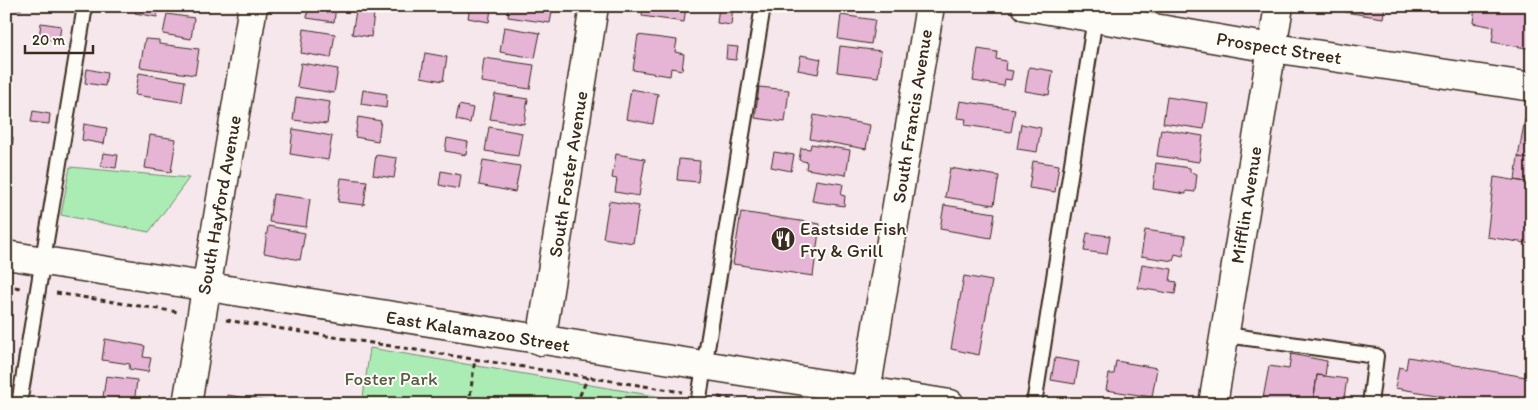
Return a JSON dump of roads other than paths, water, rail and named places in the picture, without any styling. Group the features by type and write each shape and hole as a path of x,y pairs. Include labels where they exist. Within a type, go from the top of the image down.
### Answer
{"street":[{"name":"South Hayford Avenue","path":"187,404 204,287 253,6"},
{"name":"South Foster Avenue","path":"541,341 594,6"},
{"name":"South Francis Avenue","path":"865,397 930,6"},
{"name":"Prospect Street","path":"1026,6 1272,47 1532,87"},
{"name":"Mifflin Avenue","path":"1213,404 1226,335 1279,6"},
{"name":"East Kalamazoo Street","path":"6,255 705,366 865,397 950,404"}],"lane":[{"path":"19,404 85,6"},
{"path":"699,399 762,6"},
{"path":"1034,404 1095,18"},
{"path":"1226,335 1376,356 1370,404"}],"place":[{"name":"Eastside Fish Fry & Grill","path":"783,239"}],"park label":[{"name":"Foster Park","path":"391,378"}]}
